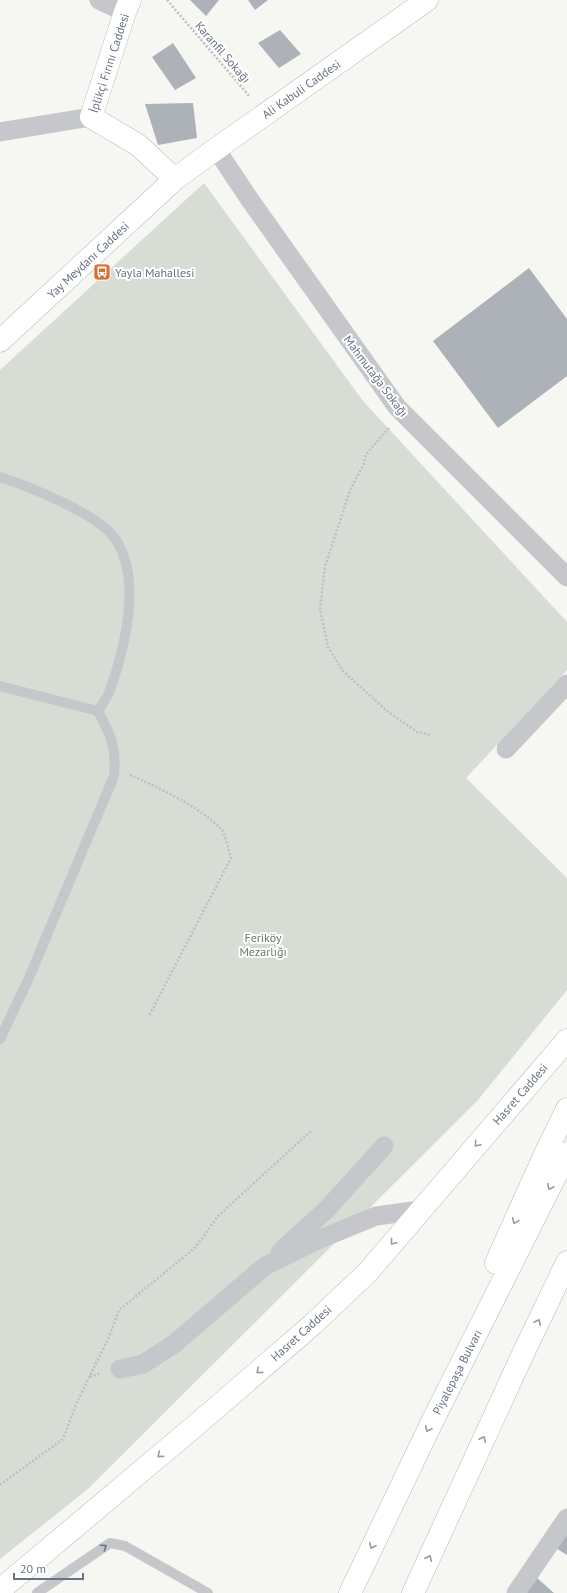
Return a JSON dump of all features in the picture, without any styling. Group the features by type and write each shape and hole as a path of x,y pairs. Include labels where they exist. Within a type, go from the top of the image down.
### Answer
{"main road":[{"name":"Ali Kabuli Caddesi","path":"175,180 216,149 427,0"},
{"name":"İplikçi Fırını Caddesi","path":"128,6 91,117 138,145 175,180"},
{"name":"Yay Meydanı Caddesi","path":"3,334 175,180"},
{"name":"Hasret Caddesi","path":"0,1590 312,1325 368,1272 567,1040"},
{"path":"454,1379 497,1260 567,1109"},
{"name":"Piyalepaşa Bulvarı","path":"350,1593 454,1379 567,1153"},
{"path":"413,1593 567,1262"}],"street":[{"path":"99,0 128,6"},
{"path":"0,132 91,117"},
{"name":"Mahmutağa Sokağı","path":"216,149 370,372 402,412 567,577"},
{"path":"506,749 567,684"},
{"path":"120,1369 143,1364 174,1344 265,1266 327,1209 384,1146"},
{"path":"265,1266 320,1239 376,1216 420,1210"},
{"path":"516,1593 567,1518"}],"lane":[{"path":"0,477 14,481 80,512 104,526 116,540 128,571 128,625 110,691 98,711"},
{"path":"0,686 98,711 108,730 116,755 114,776 28,980 0,1039"},
{"path":"37,1593 110,1543 125,1546 208,1593"}],"path":[{"name":"Karanfil Sokağı","path":"166,0 265,115"},
{"path":"402,412 366,454 364,464 351,488 326,566 320,609 328,646 343,671 387,711 417,732 430,735"},
{"path":"115,768 156,787 206,818 222,830 231,858 150,1016"},
{"path":"0,1485 63,1439 78,1402 109,1337 119,1310 195,1248 218,1216 311,1131"}],"green space":[{"name":"Feriköy Mezarlığı","path":"204,183 363,401 567,622 567,670 466,778 567,878 567,990 478,1100 88,1489 0,1559 0,370"}],"building":[{"path":"190,0 219,0 206,16"},
{"path":"248,0 268,0 255,10"},
{"path":"280,30 301,54 279,68 258,43"},
{"path":"173,43 196,78 175,90 152,57"},
{"path":"193,103 197,138 158,145 145,104"},
{"path":"529,268 567,319 567,376 498,428 433,341"},
{"path":"567,1528 567,1555 556,1548"},
{"path":"536,1577 554,1593 525,1593"}],"place":[{"name":"Yayla Mahallesi","path":"102,272"}]}
